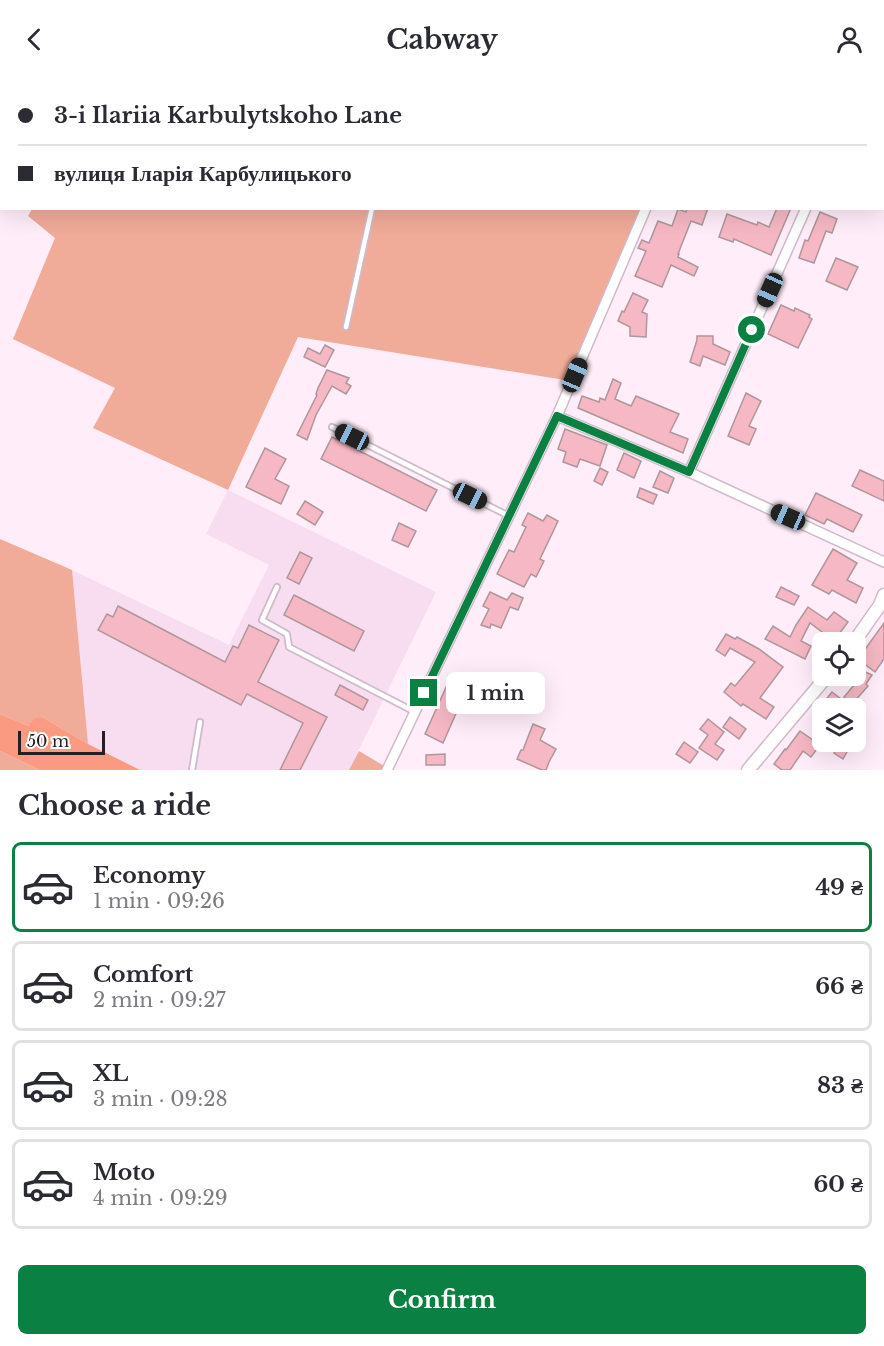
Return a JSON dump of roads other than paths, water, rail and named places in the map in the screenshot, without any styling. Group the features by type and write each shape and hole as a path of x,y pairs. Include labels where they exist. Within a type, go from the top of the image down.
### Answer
{"main road":[{"path":"861,632 883,602"},
{"path":"748,770 819,686"}],"street":[{"path":"391,769 415,712 557,416 645,210"},
{"path":"689,472 805,210"},
{"path":"557,416 689,472 884,562"}],"lane":[{"path":"346,327 372,210"},
{"path":"332,427 510,516"},
{"path":"277,587 262,620 287,634 289,647 415,712"},
{"path":"192,770 200,722"}]}
